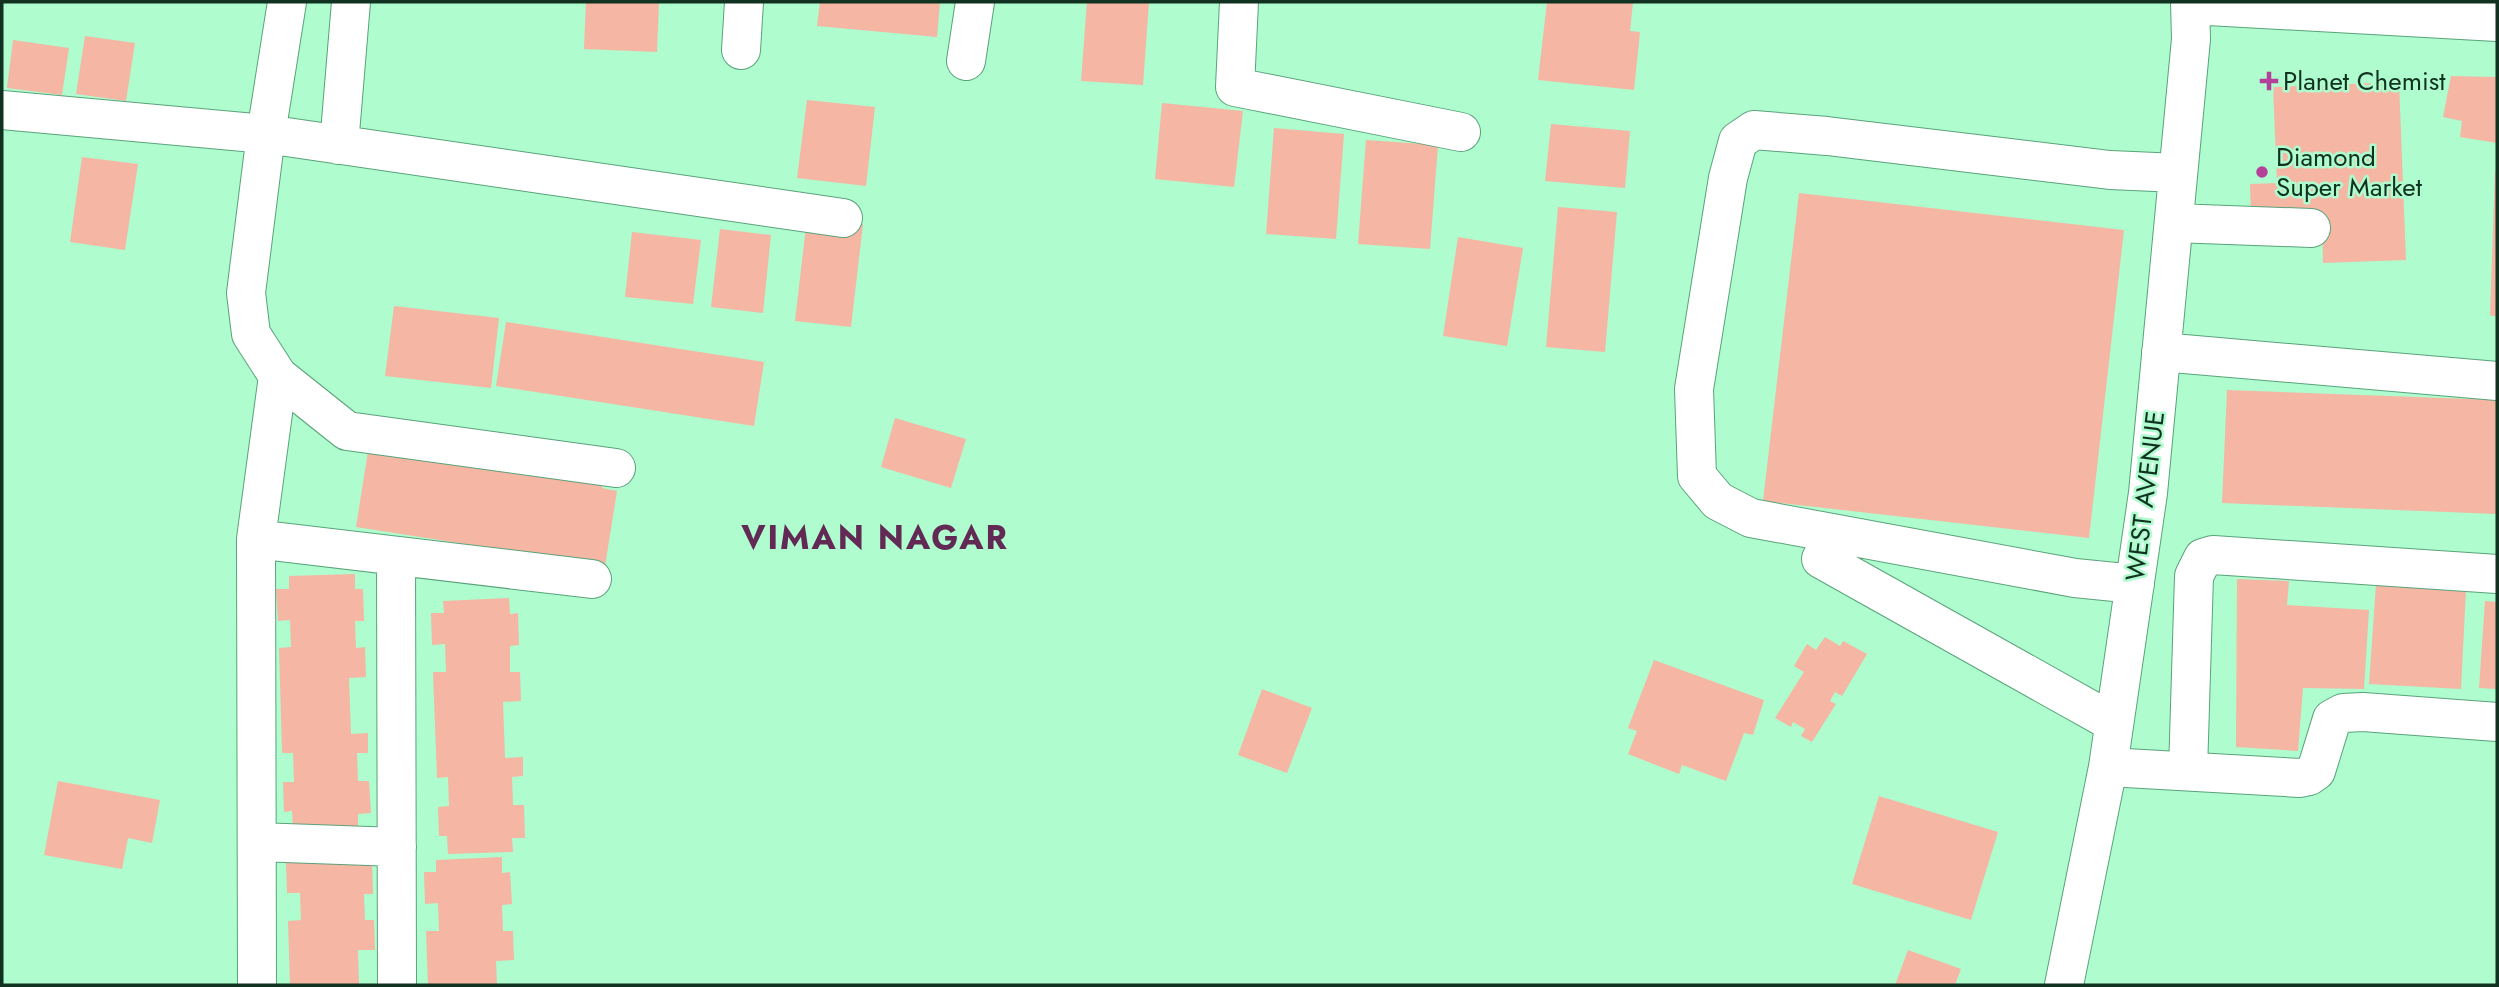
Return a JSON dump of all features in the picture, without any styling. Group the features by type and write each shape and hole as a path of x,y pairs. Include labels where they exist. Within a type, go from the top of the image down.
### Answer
{"street":[{"path":"287,2 266,134 246,293 251,334 278,376 347,431 616,468"},
{"path":"339,145 351,2"},
{"path":"741,50 744,2"},
{"path":"966,61 975,2"},
{"path":"1239,2 1235,87 1461,132"},
{"path":"2190,3 2497,22"},
{"name":"WEST AVENUE","path":"2064,985 2108,767 2148,493 2190,39 2190,3"},
{"path":"2,110 266,134 843,218"},
{"path":"2135,584 2075,578 1751,518 1718,501 1697,476 1694,389 1728,178 1738,141 1754,130 1827,136 2110,170 2178,173"},
{"path":"2174,223 2311,228"},
{"path":"2161,352 2497,381"},
{"path":"257,985 256,539 278,376"},
{"path":"256,539 592,579"},
{"path":"2188,771 2194,576 2203,558 2213,555 2497,574"},
{"path":"396,556 397,985"},
{"path":"1821,559 2114,723"},
{"path":"2108,767 2300,778 2316,771 2332,719 2343,713 2363,712 2497,722"},
{"path":"257,842 397,846"}],"building":[{"path":"586,2 659,2 657,52 584,49"},
{"path":"820,2 940,2 937,37 817,26"},
{"path":"1087,2 1149,2 1143,85 1081,81"},
{"path":"1547,2 1633,2 1630,31 1640,32 1634,90 1538,80"},
{"path":"85,36 135,43 126,101 76,94"},
{"path":"13,40 69,48 62,95 7,88"},
{"path":"2451,76 2497,77 2497,143 2460,137 2462,121 2443,117"},
{"path":"2399,82 2406,260 2323,263 2322,215 2251,218 2250,184 2277,183 2273,87"},
{"path":"807,100 875,107 866,186 797,178"},
{"path":"1162,103 1243,111 1234,187 1155,179"},
{"path":"1551,124 1630,131 1625,188 1545,181"},
{"path":"1274,128 1344,134 1336,239 1266,234"},
{"path":"1366,140 1438,145 1430,249 1358,244"},
{"path":"82,157 138,164 125,250 70,242"},
{"path":"2497,171 2497,317 2490,315"},
{"path":"1799,193 2124,230 2089,538 1763,501"},
{"path":"1558,207 1617,212 1605,352 1546,347"},
{"path":"807,218 863,224 851,327 795,321"},
{"path":"720,229 771,235 763,313 711,307"},
{"path":"632,232 701,240 693,304 625,297"},
{"path":"1458,237 1523,248 1507,346 1443,336"},
{"path":"394,306 499,318 491,388 385,376"},
{"path":"506,322 764,362 754,426 496,386"},
{"path":"2227,390 2497,400 2497,514 2222,503"},
{"path":"895,418 966,439 951,488 881,467"},
{"path":"369,445 603,482 602,488 617,491 605,566 356,527"},
{"path":"355,574 355,589 363,589 364,621 355,621 356,648 365,647 366,677 349,678 351,734 368,733 368,753 357,753 358,781 369,781 371,813 358,814 358,828 293,830 292,811 284,812 283,782 294,782 293,753 282,753 279,648 291,647 290,620 278,621 276,589 289,589 289,576"},
{"path":"2237,579 2289,581 2287,605 2369,610 2364,689 2303,688 2298,751 2236,747"},
{"path":"2376,584 2466,590 2461,689 2369,684"},
{"path":"509,598 510,614 518,613 519,645 510,646 510,672 520,672 521,701 503,702 505,758 523,757 523,776 512,777 513,805 524,805 525,838 512,838 513,852 448,854 447,836 439,836 438,807 449,806 448,777 437,778 433,672 446,672 445,644 432,645 431,613 444,613 443,601"},
{"path":"2485,601 2497,602 2497,689 2479,688"},
{"path":"1825,637 1840,646 1843,641 1867,654 1842,696 1835,692 1830,701 1836,704 1812,742 1801,736 1805,729 1793,722 1791,727 1775,718 1804,672 1794,666 1807,644 1816,650"},
{"path":"1654,660 1764,700 1753,735 1744,733 1726,781 1682,765 1679,774 1628,754 1637,731 1628,728"},
{"path":"1262,689 1312,708 1287,773 1238,755"},
{"path":"58,781 160,800 152,843 128,838 122,869 44,855"},
{"path":"1879,796 1998,832 1971,920 1852,884"},
{"path":"502,857 502,873 510,872 512,904 502,905 503,931 513,931 514,960 496,961 497,985 428,985 426,931 439,931 438,903 425,904 424,872 436,872 436,860"},
{"path":"372,862 373,894 364,894 365,920 374,920 375,950 358,950 359,985 290,985 288,921 301,920 300,893 287,893 286,863"},
{"path":"1908,950 1961,969 1955,985 1895,985"}],"place":[{"name":"Planet Chemist","path":"2269,81"},
{"name":"Diamond Super Market","path":"2262,172"}],"district":[{"name":"VIMAN NAGAR","path":"875,537"}]}
